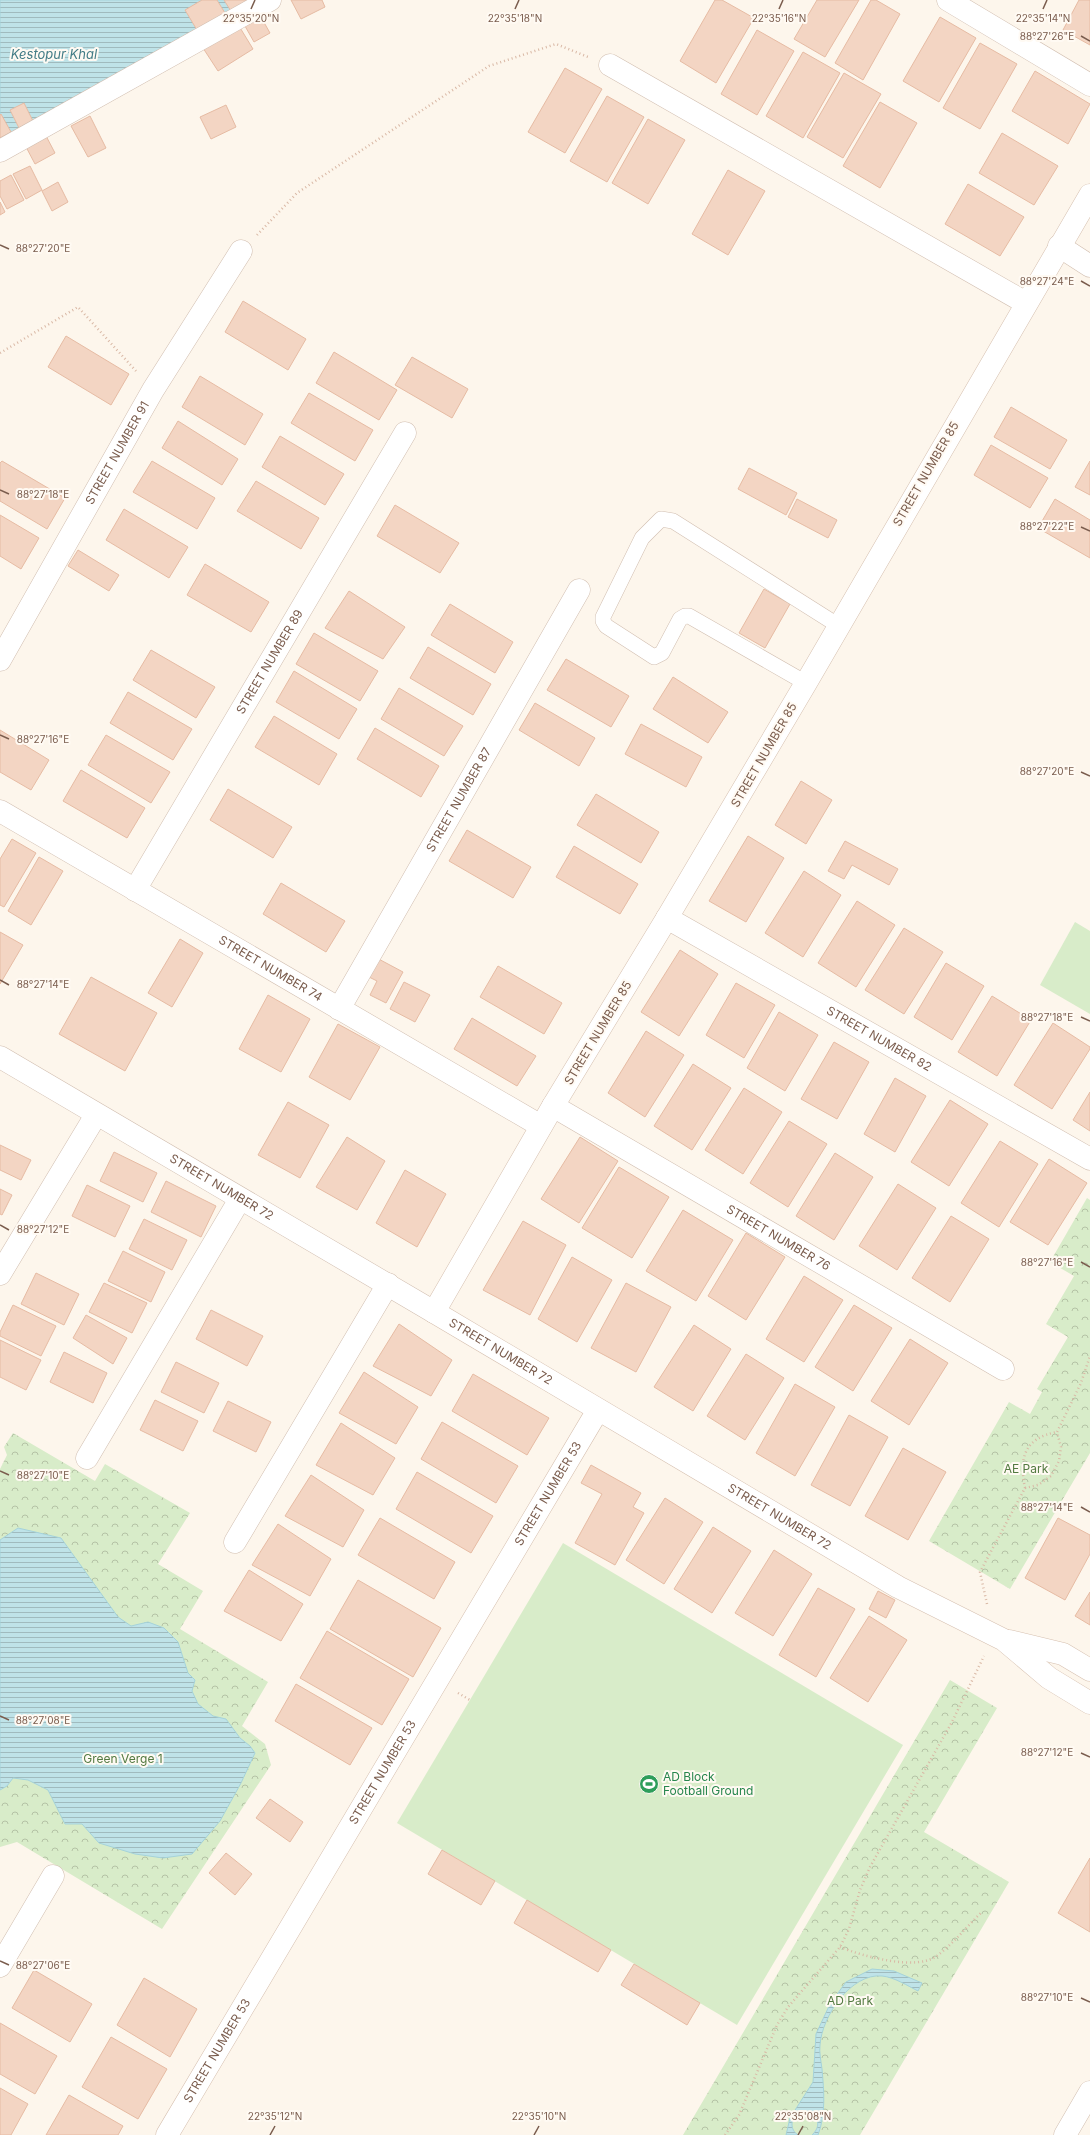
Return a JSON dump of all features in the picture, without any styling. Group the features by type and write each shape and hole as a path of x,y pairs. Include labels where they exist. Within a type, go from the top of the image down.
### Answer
{"street":[{"path":"0,151 270,0"},
{"path":"948,0 1090,85"},
{"path":"610,65 1026,302"},
{"name":"STREET NUMBER 85","path":"434,1312 553,1106 667,918 806,683 1026,302 1090,195"},
{"path":"1059,246 1090,266"},
{"name":"STREET NUMBER 91","path":"0,660 153,390 241,251"},
{"name":"STREET NUMBER 89","path":"135,890 405,433"},
{"name":"STREET NUMBER 87","path":"339,1009 579,590"},
{"name":"STREET NUMBER 74","path":"0,810 542,1126"},
{"name":"STREET NUMBER 82","path":"667,918 1090,1159"},
{"name":"STREET NUMBER 72","path":"0,1057 96,1115 388,1284 898,1587 999,1638"},
{"name":"STREET NUMBER 76","path":"553,1106 1003,1369"},
{"path":"0,1274 96,1115"},
{"path":"87,1458 240,1199"},
{"path":"235,1542 388,1284"},
{"name":"STREET NUMBER 53","path":"167,2135 598,1410"},
{"path":"999,1638 1063,1654 1090,1670"},
{"path":"999,1638 1048,1678 1090,1703"},
{"path":"0,1966 53,1876"},
{"path":"1065,2135 1090,2092"}],"lane":[{"path":"806,683 689,616 684,616 680,619 662,654 654,657 606,626 602,621 603,617 642,538 661,519 673,521 839,626"}],"path":[{"path":"241,251 298,193 489,66 556,44 610,65"},
{"path":"0,353 78,306 153,390"},
{"path":"1025,1488 1038,1485 1051,1476 1059,1462 1061,1447 1058,1432 1081,1383 1090,1356"},
{"path":"726,2135 739,2115 753,2085 776,2025 788,2006 840,1946 849,1929 860,1890 870,1867 999,1638 980,1572 1025,1488 1022,1472 1027,1450 1034,1439 1046,1434 1058,1432"},
{"path":"840,1946 857,1954 878,1959 903,1962 926,1961 937,1956 982,1912"}],"green space":[{"path":"1075,922 1090,931 1090,1014 1040,985"},
{"name":"AE Park","path":"1087,1198 1090,1200 1090,1453 1010,1589 929,1541 1009,1402 1030,1414 1042,1392 1037,1389 1068,1337 1046,1324 1074,1276 1050,1262"},
{"name":"Green Verge 1","path":"13,1433 95,1481 105,1464 190,1513 158,1564 203,1591 180,1629 268,1682 242,1726 265,1744 271,1765 162,1929 17,1842 0,1847 0,1469 7,1455 4,1447"},
{"name":"AD Block Football Ground","path":"563,1543 903,1745 737,2025 397,1823"},
{"name":"AD Park","path":"950,1680 997,1708 924,1832 1009,1882 860,2135 683,2135"}],"water":[{"name":"Kestopur Khal","path":"0,0 266,0 0,145"},
{"path":"18,1528 61,1538 118,1617 131,1626 148,1622 164,1628 178,1642 188,1673 195,1680 192,1691 198,1704 213,1716 226,1719 240,1738 250,1746 255,1753 241,1783 220,1821 192,1854 163,1858 135,1854 99,1843 82,1824 65,1824 48,1790 28,1780 13,1778 7,1786 0,1790 0,1540"},
{"path":"872,1969 894,1971 922,1983 918,1991 891,1978 882,1976 871,1977 860,1981 840,1998 826,2022 820,2045 824,2102 821,2127 818,2135 812,2135 817,2128 815,2117 804,2112 798,2113 794,2117 792,2124 795,2133 798,2135 786,2135 790,2118 813,2082 816,2034 830,2004 846,1982"}],"building":[{"path":"202,0 217,0 228,18 200,35 185,10"},
{"path":"224,0 249,0 234,16"},
{"path":"291,0 322,0 325,7 301,19"},
{"path":"715,0 722,0 754,18 716,83 680,61"},
{"path":"817,0 859,0 825,57 794,39"},
{"path":"871,0 876,0 900,14 863,80 835,63"},
{"path":"1079,0 1090,0 1090,45 1063,30"},
{"path":"257,10 270,33 254,42 241,19"},
{"path":"940,17 976,38 939,102 903,81"},
{"path":"239,26 253,49 218,71 203,48"},
{"path":"757,30 794,51 757,115 721,94"},
{"path":"980,43 1017,64 980,129 943,108"},
{"path":"803,52 840,73 803,138 766,116"},
{"path":"565,68 602,89 565,153 528,132"},
{"path":"1035,71 1090,104 1068,144 1012,111"},
{"path":"844,73 881,94 843,158 807,137"},
{"path":"607,96 644,117 607,182 570,161"},
{"path":"880,102 917,123 880,188 843,166"},
{"path":"24,103 33,121 19,128 10,110"},
{"path":"226,105 236,127 211,139 200,117"},
{"path":"1,114 11,132 0,138 0,115"},
{"path":"90,116 106,148 88,157 71,126"},
{"path":"648,119 685,140 648,204 612,183"},
{"path":"1002,133 1058,166 1034,205 979,173"},
{"path":"45,134 55,153 35,164 25,145"},
{"path":"30,166 42,190 26,199 13,174"},
{"path":"728,170 765,191 728,255 692,234"},
{"path":"11,175 24,200 7,209 0,196 0,181"},
{"path":"58,182 68,202 52,211 42,191"},
{"path":"968,184 1024,217 1000,256 945,224"},
{"path":"0,202 5,212 0,215"},
{"path":"243,301 306,339 288,370 225,332"},
{"path":"66,336 129,374 111,405 48,367"},
{"path":"334,352 397,390 379,420 316,383"},
{"path":"412,357 468,389 452,418 395,385"},
{"path":"200,376 263,414 245,445 182,407"},
{"path":"309,393 373,430 355,461 291,423"},
{"path":"1011,407 1067,440 1050,469 994,437"},
{"path":"178,421 238,459 222,485 162,448"},
{"path":"280,436 344,474 325,505 262,467"},
{"path":"991,445 1048,478 1030,508 974,475"},
{"path":"2,461 65,498 47,529 0,501 0,463"},
{"path":"152,461 215,498 197,529 133,492"},
{"path":"1090,461 1090,495 1075,487"},
{"path":"749,468 797,493 786,515 738,489"},
{"path":"256,481 319,518 301,549 237,511"},
{"path":"797,499 837,520 828,538 788,517"},
{"path":"1055,499 1090,520 1090,558 1038,528"},
{"path":"395,505 459,543 440,573 377,536"},
{"path":"124,509 188,547 169,578 106,540"},
{"path":"0,515 39,538 21,569 0,556"},
{"path":"78,550 119,575 109,591 68,566"},
{"path":"205,564 269,602 251,632 187,595"},
{"path":"764,589 790,604 765,648 739,633"},
{"path":"349,591 405,627 383,659 325,628"},
{"path":"450,604 513,642 495,673 431,635"},
{"path":"314,633 378,671 360,701 296,664"},
{"path":"428,647 491,684 473,715 410,678"},
{"path":"151,650 215,687 196,718 133,680"},
{"path":"566,659 629,696 611,727 547,690"},
{"path":"294,671 357,709 339,739 276,702"},
{"path":"673,677 728,712 708,743 653,709"},
{"path":"399,688 463,726 444,756 381,719"},
{"path":"128,692 192,729 173,760 110,723"},
{"path":"535,703 595,738 579,766 519,730"},
{"path":"274,716 337,754 319,785 255,747"},
{"path":"641,724 702,757 686,787 625,754"},
{"path":"375,728 439,766 421,797 357,759"},
{"path":"0,730 49,760 31,790 0,772"},
{"path":"106,735 170,772 151,803 88,765"},
{"path":"81,770 145,808 127,838 63,801"},
{"path":"801,781 832,800 806,844 775,825"},
{"path":"228,789 292,827 273,858 210,820"},
{"path":"596,794 659,832 641,863 577,825"},
{"path":"467,830 531,867 513,898 449,861"},
{"path":"748,836 784,858 746,922 709,901"},
{"path":"12,839 36,853 4,907 0,905 0,859"},
{"path":"845,841 898,869 889,885 852,865 844,879 828,871"},
{"path":"574,846 638,884 620,914 556,877"},
{"path":"39,857 63,871 31,925 8,911"},
{"path":"804,871 841,895 803,957 765,933"},
{"path":"281,883 345,921 326,952 263,914"},
{"path":"857,901 895,925 856,987 818,963"},
{"path":"904,928 943,952 904,1014 865,990"},
{"path":"0,932 23,945 0,984"},
{"path":"180,939 203,953 172,1007 148,993"},
{"path":"680,950 718,974 679,1036 641,1012"},
{"path":"373,956 403,972 386,1003 370,995 377,981 363,974"},
{"path":"946,963 984,986 952,1040 914,1017"},
{"path":"498,966 562,1003 544,1034 480,997"},
{"path":"91,977 157,1013 125,1071 59,1034"},
{"path":"404,982 430,995 415,1022 390,1009"},
{"path":"736,983 775,1005 744,1058 706,1035"},
{"path":"268,995 310,1019 281,1072 239,1049"},
{"path":"992,996 1031,1020 997,1076 958,1052"},
{"path":"779,1012 818,1035 785,1091 747,1068"},
{"path":"472,1018 536,1056 517,1086 454,1049"},
{"path":"1053,1023 1090,1047 1090,1049 1052,1109 1014,1085"},
{"path":"338,1024 380,1047 350,1100 309,1077"},
{"path":"646,1031 684,1055 645,1117 608,1093"},
{"path":"834,1042 869,1062 837,1119 801,1099"},
{"path":"693,1064 731,1088 692,1150 654,1126"},
{"path":"895,1078 926,1096 895,1152 864,1134"},
{"path":"744,1088 782,1112 743,1174 705,1150"},
{"path":"1090,1092 1090,1131 1073,1120"},
{"path":"950,1100 988,1124 949,1186 911,1162"},
{"path":"288,1102 329,1125 300,1178 258,1155"},
{"path":"789,1121 827,1144 788,1207 750,1183"},
{"path":"347,1137 385,1161 357,1210 316,1187"},
{"path":"580,1137 618,1161 579,1223 541,1199"},
{"path":"1000,1141 1038,1164 999,1227 961,1203"},
{"path":"0,1145 31,1160 21,1180 0,1170"},
{"path":"114,1152 157,1173 143,1202 100,1181"},
{"path":"835,1153 873,1177 834,1240 796,1216"},
{"path":"1049,1159 1087,1183 1048,1245 1010,1222"},
{"path":"619,1167 669,1197 632,1258 582,1228"},
{"path":"405,1170 446,1194 417,1247 376,1223"},
{"path":"166,1181 216,1206 201,1237 151,1212"},
{"path":"898,1184 936,1208 897,1270 859,1246"},
{"path":"87,1185 130,1206 115,1237 72,1216"},
{"path":"0,1189 12,1195 2,1215 0,1214"},
{"path":"683,1210 733,1240 696,1301 646,1271"},
{"path":"951,1216 989,1239 950,1302 912,1278"},
{"path":"144,1219 187,1240 172,1270 129,1249"},
{"path":"523,1221 566,1245 530,1315 483,1290"},
{"path":"746,1233 785,1257 746,1320 708,1296"},
{"path":"123,1251 165,1272 151,1302 108,1281"},
{"path":"572,1257 612,1280 577,1342 538,1319"},
{"path":"36,1273 79,1294 64,1325 21,1304"},
{"path":"804,1276 843,1300 804,1362 766,1339"},
{"path":"104,1283 147,1303 132,1333 89,1312"},
{"path":"626,1283 671,1307 636,1372 591,1348"},
{"path":"13,1305 56,1326 41,1356 0,1336 0,1332"},
{"path":"854,1305 892,1328 853,1391 815,1367"},
{"path":"211,1310 263,1336 247,1366 196,1339"},
{"path":"86,1315 127,1338 113,1364 73,1338"},
{"path":"399,1324 452,1360 431,1396 373,1366"},
{"path":"694,1325 731,1349 693,1411 654,1387"},
{"path":"910,1339 948,1363 909,1425 871,1401"},
{"path":"0,1340 41,1360 26,1390 0,1377"},
{"path":"64,1352 107,1373 93,1403 50,1382"},
{"path":"746,1354 784,1378 745,1440 707,1416"},
{"path":"176,1362 219,1383 204,1413 161,1392"},
{"path":"364,1372 418,1407 396,1444 339,1413"},
{"path":"473,1374 549,1418 527,1455 452,1411"},
{"path":"795,1384 835,1407 795,1476 756,1453"},
{"path":"155,1400 198,1421 183,1451 140,1430"},
{"path":"228,1401 271,1422 256,1452 213,1431"},
{"path":"849,1415 888,1437 850,1506 811,1485"},
{"path":"442,1422 518,1466 496,1503 421,1459"},
{"path":"341,1423 395,1458 373,1495 316,1465"},
{"path":"903,1448 946,1472 908,1540 865,1516"},
{"path":"591,1465 641,1493 633,1507 644,1513 615,1565 575,1543 602,1494 581,1483"},
{"path":"417,1472 493,1516 471,1553 396,1509"},
{"path":"311,1475 364,1510 343,1547 285,1516"},
{"path":"665,1498 703,1522 664,1584 626,1560"},
{"path":"380,1518 455,1562 434,1599 358,1555"},
{"path":"1058,1518 1090,1535 1090,1554 1065,1600 1025,1578"},
{"path":"278,1524 331,1559 310,1596 252,1565"},
{"path":"713,1527 751,1551 712,1613 674,1589"},
{"path":"774,1550 812,1574 773,1636 735,1613"},
{"path":"249,1570 303,1604 281,1641 224,1611"},
{"path":"358,1580 441,1628 413,1677 330,1629"},
{"path":"818,1588 855,1609 816,1677 779,1655"},
{"path":"878,1591 895,1600 886,1618 869,1609"},
{"path":"1090,1592 1090,1625 1075,1616"},
{"path":"869,1616 907,1640 868,1702 830,1678"},
{"path":"327,1631 409,1679 382,1725 300,1678"},
{"path":"296,1684 372,1728 350,1765 275,1721"},
{"path":"270,1799 303,1822 290,1842 256,1818"},
{"path":"442,1850 495,1881 481,1905 428,1874"},
{"path":"226,1853 252,1874 235,1895 209,1873"},
{"path":"1090,1858 1090,1932 1058,1913"},
{"path":"527,1900 611,1950 598,1972 514,1923"},
{"path":"634,1964 700,2003 687,2025 621,1985"},
{"path":"34,1970 92,2004 70,2042 12,2008"},
{"path":"144,1978 197,2009 170,2057 117,2025"},
{"path":"0,2023 57,2056 35,2094 0,2074"},
{"path":"111,2037 167,2069 138,2119 82,2087"},
{"path":"0,2088 28,2104 11,2135 0,2135"},
{"path":"69,2095 123,2126 118,2135 46,2135"}],"place":[{"name":"AD Block Football Ground","path":"649,1784"}]}
